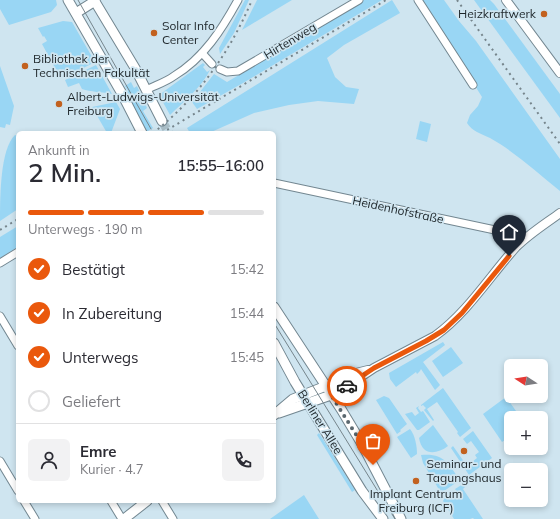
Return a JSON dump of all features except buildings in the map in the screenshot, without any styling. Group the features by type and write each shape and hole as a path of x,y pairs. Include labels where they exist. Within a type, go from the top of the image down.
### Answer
{"main road":[{"path":"76,13 95,0 135,68 162,121"},
{"path":"72,1 76,13 121,92 141,131"},
{"name":"Berliner Allee","path":"276,310 362,444 401,519"},
{"name":"Berliner Allee","path":"276,347 305,399 362,491 382,519"},
{"path":"276,414 326,386"},
{"path":"305,399 331,395"},
{"path":"123,519 144,503"}],"street":[{"path":"146,90 179,73 189,66 202,53 224,25 238,0"},
{"name":"Hirtenweg","path":"220,69 227,72 238,71 359,0"},
{"path":"418,0 473,85"},
{"path":"506,0 560,73"},
{"path":"202,53 212,64"},
{"name":"Heidenhofstraße","path":"276,183 495,230 506,235 517,246"},
{"path":"331,395 374,368 435,336 462,313 517,246 528,236 560,213"},
{"path":"0,263 16,253"},
{"path":"0,316 16,343"},
{"path":"326,386 352,374 374,368"},
{"path":"0,461 16,488"},
{"path":"25,503 35,519"},
{"path":"112,503 123,519"},
{"path":"163,503 173,519"}],"shaded area":[{"path":"0,0 56,0 57,5 51,12 9,25 0,9"},
{"path":"245,0 249,0 234,33 220,54 219,48"},
{"path":"257,0 292,0 242,30"},
{"path":"364,0 382,0 197,109 192,102 214,74 227,82 318,29"},
{"path":"392,0 400,13 344,45 327,58 335,77 346,87 359,89 354,104 318,101 289,105 254,113 214,131 189,131 187,128"},
{"path":"421,0 444,0 476,41 560,159 560,191 517,156 469,126 467,123 470,115 478,106 482,97"},
{"path":"474,0 490,0 494,4 560,94 560,118"},
{"path":"63,21 72,22 95,62 64,78 63,75 60,77 42,44 47,41 38,28"},
{"path":"203,63 205,65 203,67 207,72 210,70 207,76 192,94 170,115 159,95"},
{"path":"96,65 112,94 82,89 79,83 68,87 65,80"},
{"path":"0,66 14,106 10,125 6,124 5,128 0,127"},
{"path":"131,82 134,88 137,86 147,108 143,111 153,128 145,131 126,93 128,91 125,86"},
{"path":"116,102 120,109 112,131 106,131 92,107"},
{"path":"420,121 431,124 427,142 416,139"},
{"path":"16,135 16,210 0,221 2,175 6,151 10,142"},
{"path":"16,227 16,248 0,258 0,237"},
{"path":"443,342 445,345 423,362 440,385 435,390 421,369 417,374 416,372 396,387 390,379 389,373"},
{"path":"451,347 463,363 443,377 432,361"},
{"path":"443,388 471,428 460,437 437,402 427,409 434,420 433,421 424,410 426,408 423,405 421,406"},
{"path":"384,396 389,398 407,424 397,434 376,400"},
{"path":"504,398 504,403 510,403 516,411 504,411 504,441 502,442 483,414"},
{"path":"419,406 418,408 421,412 423,411 430,422 417,430 405,414 412,412 415,416 419,413 416,408"},
{"path":"433,425 448,446 439,451 430,452 423,448 419,438"},
{"path":"410,429 414,437 417,451 417,454 411,458 397,437"},
{"path":"473,431 492,458 469,475 451,448 453,446 467,466 477,458 475,455 479,452 471,441 467,444 463,439"},
{"path":"319,433 355,490 352,492 317,435"},
{"path":"421,455 435,456 445,460 460,480 441,493 423,463"},
{"path":"463,484 465,487 463,489 483,519 454,519 443,501 446,496 448,498 457,492 455,489"},
{"path":"304,495 319,519 270,519"}],"tunnel":[{"path":"162,121 168,131"}],"tram line":[{"path":"78,0 151,129"},
{"path":"276,326 395,519"}],"railway":[{"path":"155,131 184,105 211,73 234,38 252,0"},
{"path":"165,131 386,0"},
{"path":"457,0 560,144"},
{"path":"0,230 16,220"}],"way so far":[{"path":"347,386 331,395 362,444 373,465"}],"place":[{"name":"Heizkraftwerk","path":"544,14"},
{"name":"Solar Info Center","path":"154,33"},
{"name":"Bibliothek der Technischen Fakultät","path":"25,66"},
{"name":"Albert-Ludwigs-Universität Freiburg","path":"59,104"},
{"name":"Seminar- und Tagungshaus","path":"464,451"},
{"name":"Implant Centrum Freiburg (ICF)","path":"416,481"}],"route":[{"path":"347,386 374,368 444,330 462,313 509,256"}]}
